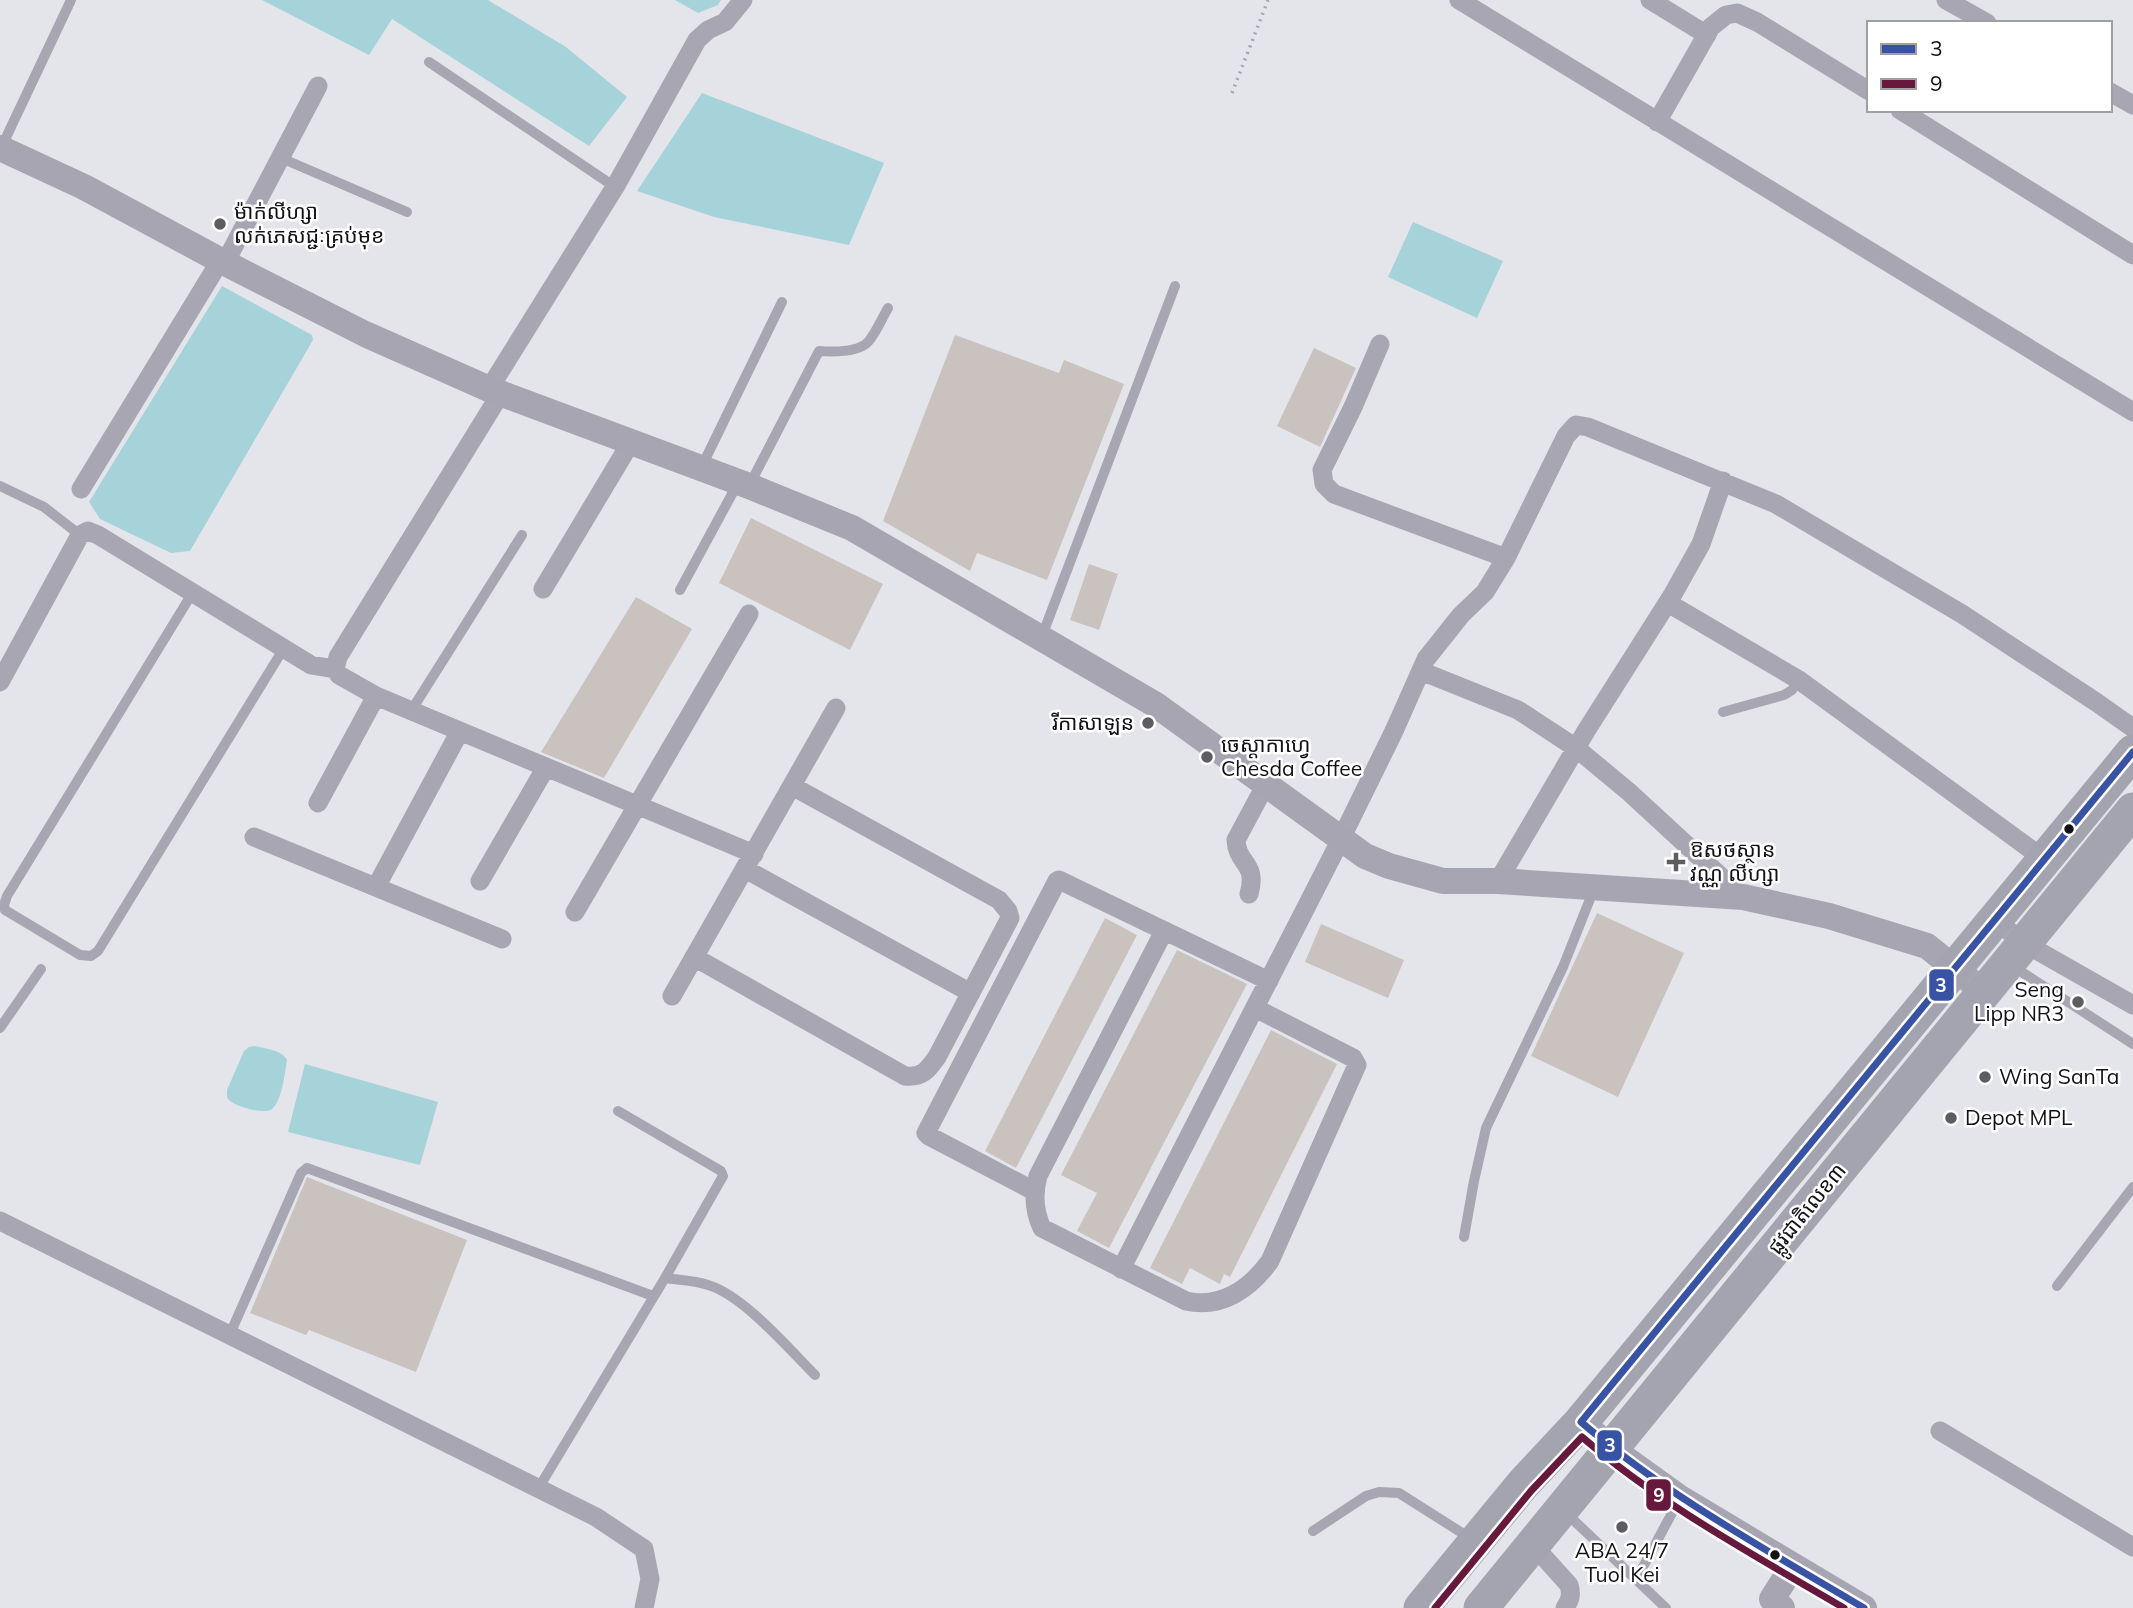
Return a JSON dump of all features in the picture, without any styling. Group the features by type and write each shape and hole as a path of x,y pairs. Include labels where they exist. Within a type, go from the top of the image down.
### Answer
{"highway":[{"name":"ផ្លូវជាតិលេខ៣","path":"1421,1608 1523,1484 1581,1422 2133,752"},
{"name":"ផ្លូវជាតិលេខ៣","path":"1481,1608 2133,810"}],"street":[{"path":"743,0 725,22 708,30 697,40 615,187 338,657 335,669 339,676 376,696 637,805 750,861 971,993"},
{"path":"1459,0 2133,412"},
{"path":"1650,0 1707,35"},
{"path":"1946,0 1983,21"},
{"path":"1657,122 1711,27 1726,15 1737,13 1757,22 1867,90"},
{"path":"81,489 222,262 318,86"},
{"path":"2112,93 2133,105"},
{"path":"1903,112 2133,254"},
{"path":"1,148 84,187 222,262 365,334 495,391 744,484 852,528 1156,705 1365,856 1389,866 1443,881 1498,881 1743,897 1829,916 1927,946 1984,992"},
{"path":"1380,344 1322,470 1324,484 1334,494 1506,558"},
{"path":"1121,1269 1341,839 1394,732 1426,659 1461,615 1485,592 1506,558 1566,436 1576,425 1588,427 1776,504 1962,614 2133,729"},
{"path":"543,589 631,442"},
{"path":"1498,881 1668,603 1701,544 1723,481"},
{"path":"0,680 80,535 88,531 310,665 335,669"},
{"path":"1668,603 1799,680 2044,859"},
{"path":"575,912 749,614"},
{"path":"1421,671 1518,710 1577,748 1743,897"},
{"path":"318,803 376,696"},
{"path":"672,996 836,708"},
{"path":"376,887 460,731"},
{"path":"480,881 546,767"},
{"path":"1249,894 1253,879 1248,863 1237,850 1236,840 1266,784"},
{"path":"694,957 905,1076 916,1077 927,1072 937,1057 1010,918 1008,911 999,900 792,786"},
{"path":"254,837 502,939"},
{"path":"1034,1191 926,1133 1058,881 1269,981"},
{"path":"1995,920 2016,953 2133,1005"},
{"path":"1164,931 1038,1176 1034,1191 1037,1218 1042,1228 1186,1301 1214,1303 1252,1282 1270,1261 1357,1065 1353,1058 1255,1008"},
{"path":"0,1221 596,1517 644,1549 650,1579 644,1608"},
{"path":"1581,1422 1612,1449 1680,1498 1864,1608"},
{"path":"1941,1431 2133,1547"},
{"path":"1533,1545 1569,1585 1570,1599 1565,1608"},
{"path":"1773,1605 1793,1566"}],"lane":[{"path":"1,148 71,0"},
{"path":"429,62 615,187"},
{"path":"281,158 407,212"},
{"path":"1041,639 1175,286"},
{"path":"700,468 782,302"},
{"path":"680,590 819,351 853,349 867,343 888,308"},
{"path":"0,486 44,507 80,535"},
{"path":"411,711 522,535"},
{"path":"193,592 7,896 5,910 80,955 91,956 98,951 284,648"},
{"path":"1723,712 1784,695 1792,690 1799,680"},
{"path":"1464,1237 1486,1128 1563,967 1594,888"},
{"path":"2016,953 2133,1044"},
{"path":"0,1028 41,969"},
{"path":"537,1489 665,1278 723,1176 721,1171 618,1111"},
{"path":"230,1334 301,1173 307,1168 653,1296"},
{"path":"2057,1286 2133,1187"},
{"path":"665,1278 709,1285 726,1293 744,1306 815,1376"},
{"path":"1312,1531 1366,1496 1380,1492 1399,1493 1476,1541"},
{"path":"1636,1580 1680,1498"},
{"path":"1562,1510 1666,1608"}],"path":[{"path":"1232,93 1268,0"}],"water":[{"path":"262,0 488,0 566,47 627,97 589,146 392,19 369,55"},
{"path":"675,0 721,0 718,5 698,13"},
{"path":"702,93 884,163 849,245 714,217 637,191"},
{"path":"1413,222 1503,261 1477,318 1388,277"},
{"path":"222,286 312,335 313,340 190,551 171,553 100,519 89,502"},
{"path":"255,1046 278,1052 287,1060 278,1100 268,1111 244,1108 227,1097 227,1090 244,1051"},
{"path":"305,1064 438,1102 420,1165 288,1132"}],"building":[{"path":"955,335 1059,373 1064,360 1124,384 1047,580 977,553 970,571 883,521"},
{"path":"1314,348 1356,368 1320,447 1277,426"},
{"path":"751,518 883,584 850,650 719,583"},
{"path":"1089,564 1118,574 1099,630 1070,620"},
{"path":"636,597 692,629 604,778 541,752"},
{"path":"1597,913 1684,953 1618,1097 1531,1056"},
{"path":"1105,918 1137,935 1016,1168 985,1151"},
{"path":"1321,924 1404,960 1388,998 1305,962"},
{"path":"1177,950 1247,984 1109,1248 1077,1231 1097,1193 1061,1175"},
{"path":"1271,1030 1337,1064 1230,1277 1224,1274 1220,1284 1190,1268 1182,1284 1150,1268"},
{"path":"307,1177 467,1240 416,1372 309,1330 306,1335 250,1313"}],"transit line":[{"name":"3","path":"1864,1608 1683,1498 1581,1422 2133,752"},
{"name":"9","path":"1435,1608 1531,1491 1582,1437 1612,1462 1676,1507 1844,1608"}],"place":[{"name":"ម៉ាក់លីហ្សា លក់ភេសជ្ជៈគ្រប់មុខ","path":"220,224"},
{"name":"រីកាសាឡន","path":"1148,723"},
{"name":"ចេស្ដាកាហ្វេ Chesda Coffee","path":"1207,757"},
{"name":"ឱសថស្ថាន វណ្ណ លីហ្សា","path":"1676,862"},
{"name":"Seng Lipp NR3","path":"2078,1002"},
{"name":"Wing SanTa","path":"1985,1077"},
{"name":"Depot MPL","path":"1951,1118"},
{"name":"ABA 24/7 Tuol Kei","path":"1622,1527"}]}
